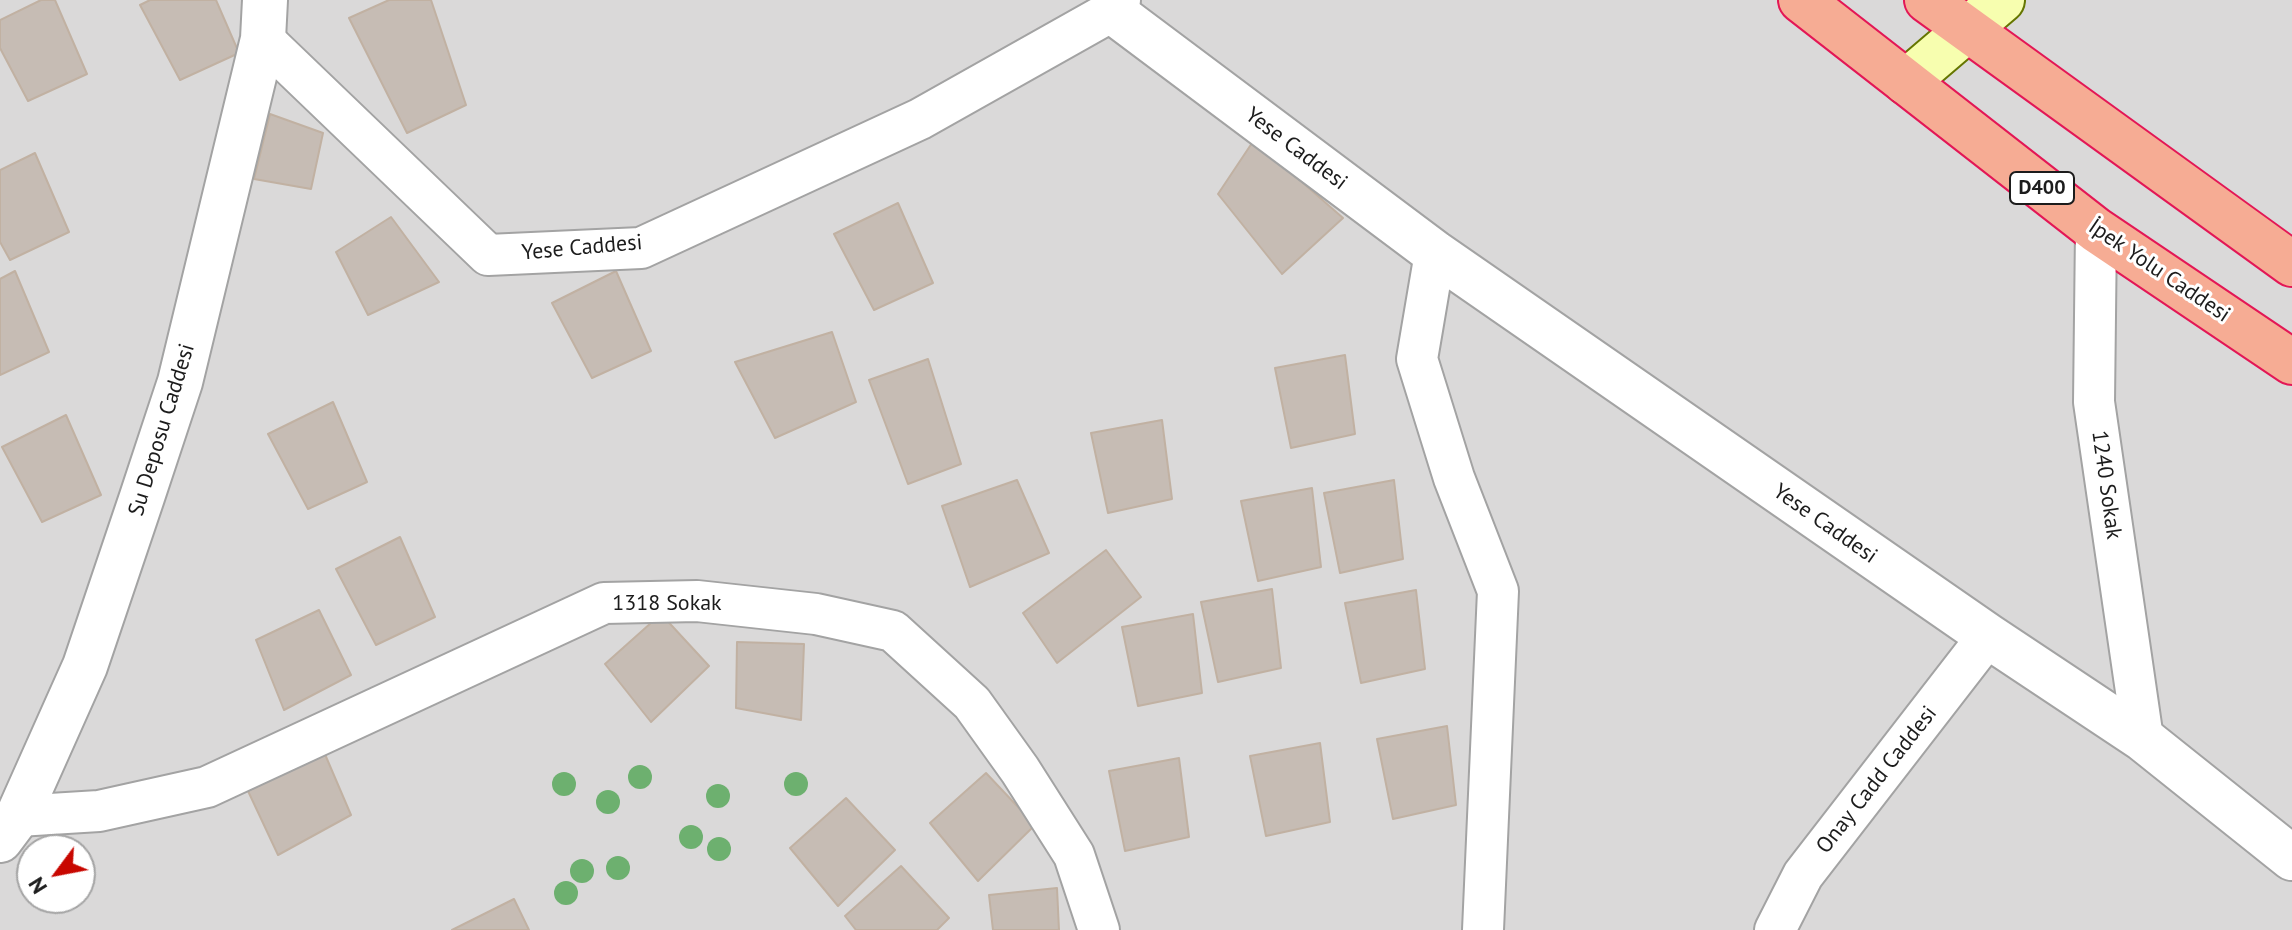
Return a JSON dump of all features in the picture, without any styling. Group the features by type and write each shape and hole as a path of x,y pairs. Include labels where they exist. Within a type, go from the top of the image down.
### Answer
{"highway":[{"name":"İpek Yolu Caddesi","path":"1801,0 2096,230 2292,362"},
{"path":"1927,0 1969,27 2292,264"}],"main road":[{"path":"1906,82 2002,0"}],"street":[{"name":"Yese Caddesi","path":"264,19 488,255 641,248 920,119 1116,6 1435,253 1988,636 2143,739 2292,858"},
{"name":"Su Deposu Caddesi","path":"9,828 85,666 180,382 264,19"},
{"name":"1240 Sokak","path":"2096,230 2094,402 2143,739"},
{"path":"1435,253 1417,359 1454,478 1498,591 1483,930"},
{"name":"1318 Sokak","path":"9,828 207,787 604,603 697,601 816,614 893,631 972,703 1020,770 1074,855 1099,930"},
{"name":"Onay Cadd Caddesi","path":"1775,930 1803,875 1988,636"}],"shaded area":[{"path":"0,0 2292,0 2292,930 0,930"}],"building":[{"path":"41,0 55,0 87,74 28,101 0,48 0,20"},
{"path":"150,0 216,0 239,53 180,80 140,5"},
{"path":"389,0 431,0 466,105 407,133 349,18"},
{"path":"270,114 323,133 311,189 254,179"},
{"path":"1254,140 1343,218 1282,274 1218,194"},
{"path":"35,153 69,232 10,260 0,242 0,170"},
{"path":"898,203 933,283 874,310 834,234"},
{"path":"391,217 439,282 368,315 336,252"},
{"path":"15,271 49,352 0,375 0,279"},
{"path":"616,271 651,351 592,378 552,303"},
{"path":"832,332 856,402 775,438 735,362"},
{"path":"1345,355 1355,434 1291,448 1275,368"},
{"path":"928,359 961,464 908,484 869,380"},
{"path":"333,402 367,482 308,509 268,434"},
{"path":"66,415 101,495 42,522 2,447"},
{"path":"1162,420 1172,499 1108,513 1091,433"},
{"path":"1017,480 1049,553 970,587 942,506"},
{"path":"1394,480 1403,559 1340,573 1324,493"},
{"path":"1312,488 1321,567 1258,581 1241,501"},
{"path":"400,537 435,617 376,645 336,569"},
{"path":"1106,550 1141,597 1057,663 1023,613"},
{"path":"1272,589 1281,668 1218,682 1201,602"},
{"path":"1416,590 1425,669 1361,683 1345,603"},
{"path":"319,610 351,675 284,710 256,640"},
{"path":"661,614 709,666 651,722 605,664"},
{"path":"1193,614 1202,693 1138,706 1122,627"},
{"path":"737,642 804,644 801,720 736,708"},
{"path":"1447,726 1456,805 1393,819 1377,739"},
{"path":"1320,743 1330,822 1266,836 1250,756"},
{"path":"324,752 351,815 278,855 248,791"},
{"path":"1179,758 1189,837 1125,851 1109,771"},
{"path":"986,773 1035,825 978,881 930,823"},
{"path":"846,798 895,850 838,906 790,848"},
{"path":"901,866 949,918 937,930 856,930 845,916"},
{"path":"1057,888 1059,930 993,930 989,895"},
{"path":"514,899 529,930 452,930"}]}
